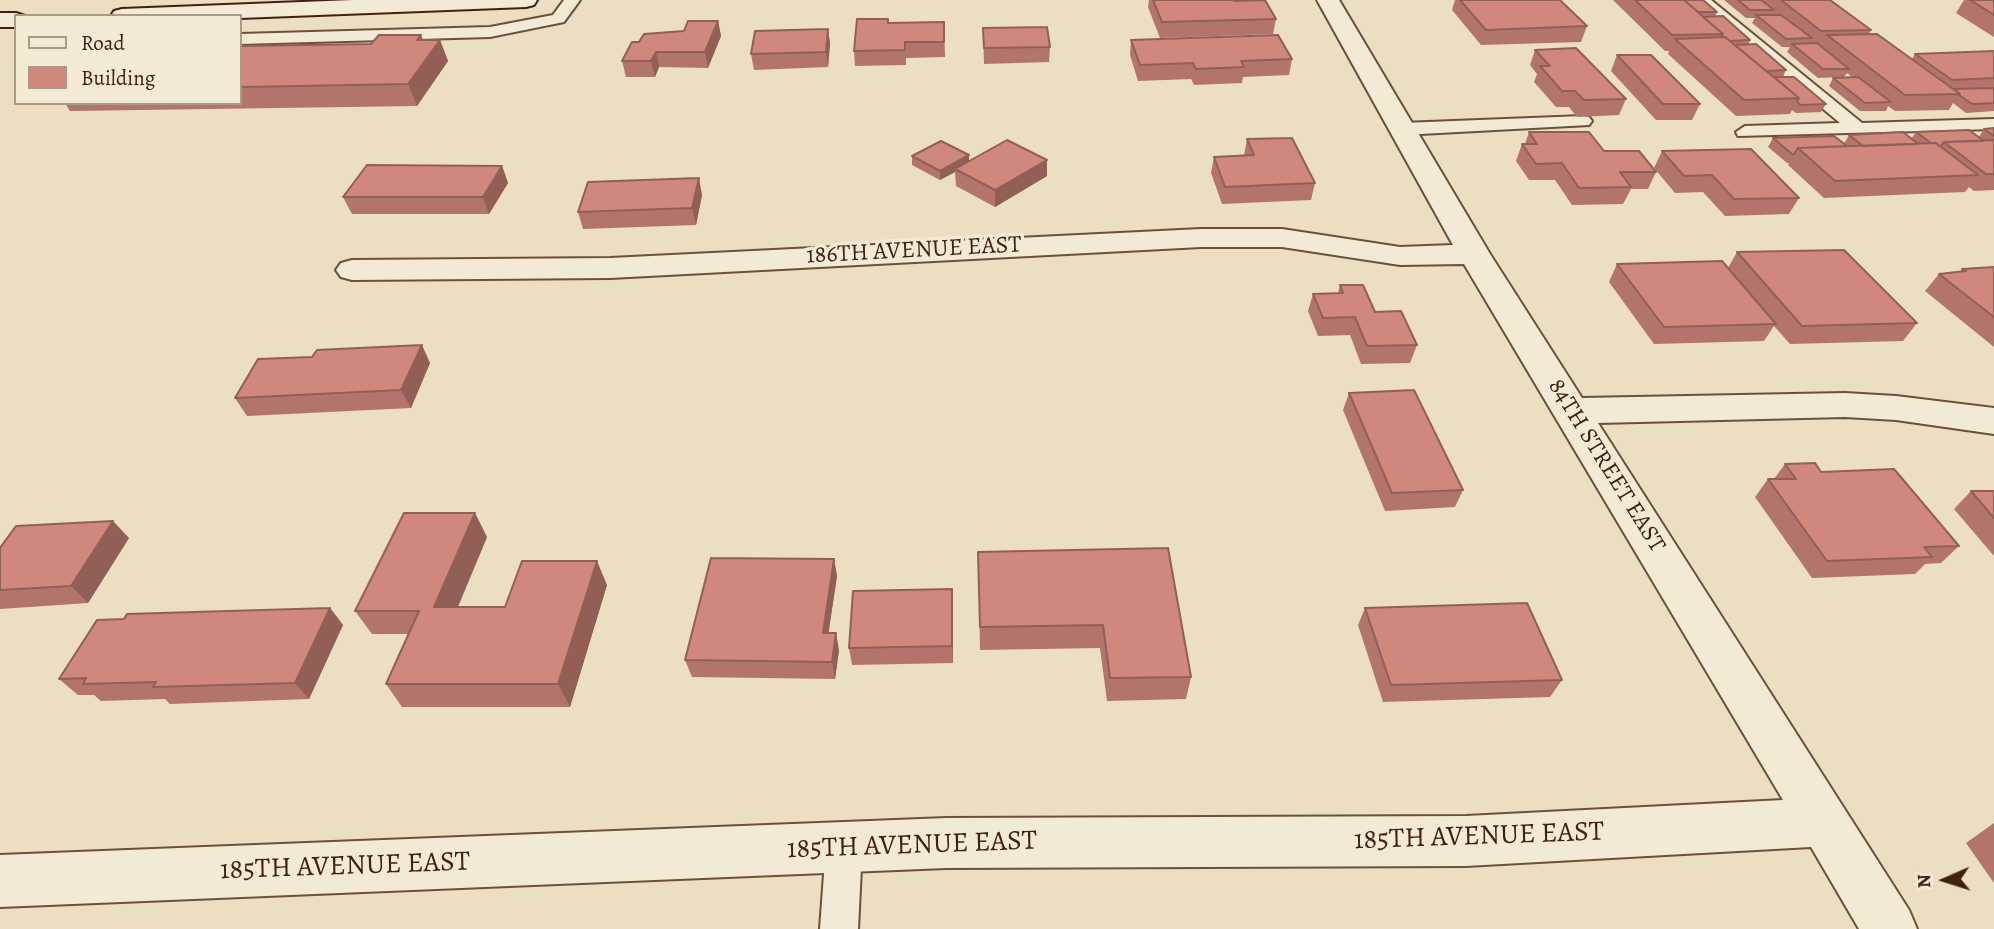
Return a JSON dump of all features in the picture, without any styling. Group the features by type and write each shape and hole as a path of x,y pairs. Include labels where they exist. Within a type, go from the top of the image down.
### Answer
{"street":[{"path":"159,14 361,3 526,0"},
{"name":"84TH STREET EAST","path":"1328,0 1474,254 1890,929"},
{"name":"186TH AVENUE EAST","path":"352,270 598,268 1201,238 1282,238 1400,256 1474,254"},
{"path":"1573,411 1845,405 1994,421"},
{"name":"185TH AVENUE EAST","path":"0,881 960,843 1466,841 1824,822"}],"lane":[{"path":"242,39 490,32 558,19 572,0"},
{"path":"1701,0 1857,128"},
{"path":"1402,129 1583,121"},
{"path":"1745,132 1994,124"},
{"path":"839,929 844,847"}],"building":[{"path":"1153,0 1265,0 1276,19 1162,22"},
{"path":"1460,0 1560,0 1587,26 1486,30"},
{"path":"1635,0 1684,0 1723,34 1672,35"},
{"path":"1684,0 1703,0 1717,12 1698,12"},
{"path":"1738,0 1761,0 1774,10 1750,10"},
{"path":"1781,0 1830,0 1871,30 1821,31"},
{"path":"1970,0 1994,0 1994,15"},
{"path":"1756,15 1781,15 1812,38 1786,39"},
{"path":"1723,16 1750,40 1730,41 1721,37 1723,34 1703,17"},
{"path":"857,19 888,19 888,23 944,22 944,42 905,42 905,50 854,51"},
{"path":"688,21 718,21 705,52 656,52 651,61 622,61 632,42 639,42 644,34 684,31"},
{"path":"1047,27 1050,47 984,48 983,28"},
{"path":"828,29 826,52 751,54 755,31"},
{"path":"1877,34 1960,94 1905,95 1827,35"},
{"path":"379,35 421,35 417,40 440,40 408,84 242,87 242,46 371,44"},
{"path":"1278,35 1292,59 1241,61 1244,67 1196,69 1193,63 1140,65 1131,40"},
{"path":"1725,37 1799,98 1744,100 1675,39"},
{"path":"1817,43 1849,69 1823,69 1792,44"},
{"path":"1756,44 1786,70 1766,71 1735,45"},
{"path":"1576,48 1626,99 1584,100 1575,91 1562,91 1540,66 1550,66 1535,50"},
{"path":"1994,51 1994,78 1952,80 1915,54"},
{"path":"1617,55 1651,55 1700,104 1663,104"},
{"path":"1774,77 1794,77 1826,104 1800,105 1797,101 1799,98"},
{"path":"1858,77 1891,102 1865,103 1833,78"},
{"path":"1994,88 1994,103 1972,104 1954,89"},
{"path":"1994,128 1994,136 1984,129"},
{"path":"1969,130 1984,141 1944,142 1939,146 1916,132"},
{"path":"1529,132 1589,132 1604,151 1639,151 1656,172 1620,172 1631,187 1579,188 1562,163 1536,164 1522,144 1537,144"},
{"path":"1903,132 1918,144 1863,146 1849,135"},
{"path":"1834,136 1847,146 1798,148 1794,154 1773,138"},
{"path":"1292,138 1315,183 1225,187 1214,157 1254,155 1247,139"},
{"path":"1007,140 1047,160 995,190 955,169"},
{"path":"1994,140 1994,174 1986,174 1944,142"},
{"path":"941,141 969,155 940,171 912,156"},
{"path":"1936,143 1978,175 1835,181 1798,148"},
{"path":"1751,149 1799,198 1734,199 1712,175 1684,176 1662,151"},
{"path":"367,165 502,166 483,197 343,197"},
{"path":"699,178 692,208 578,212 588,182"},
{"path":"1844,250 1917,323 1802,326 1737,252"},
{"path":"1722,261 1776,324 1664,327 1617,264"},
{"path":"1994,267 1994,317 1939,274 1966,271 1962,269"},
{"path":"1340,285 1363,285 1375,312 1401,311 1417,345 1367,346 1355,317 1323,318 1313,294 1343,293"},
{"path":"422,345 401,390 235,398 258,359 312,357 317,350"},
{"path":"1414,390 1463,490 1392,493 1349,393"},
{"path":"1815,463 1821,472 1894,469 1959,546 1924,547 1932,557 1827,561 1768,479 1796,479 1785,464"},
{"path":"1971,491 1994,491 1994,518"},
{"path":"404,513 475,513 434,607 505,607 522,561 597,561 558,684 386,684 419,611 355,611"},
{"path":"113,521 71,586 0,590 0,548 16,526"},
{"path":"1168,548 1191,677 1110,678 1103,625 980,627 978,552"},
{"path":"711,558 834,559 823,633 836,633 832,662 685,660"},
{"path":"952,589 952,646 849,648 853,591"},
{"path":"1527,603 1562,680 1391,685 1365,608"},
{"path":"330,608 295,683 153,687 156,682 83,684 86,678 59,679 97,620 124,619 127,614"}]}
